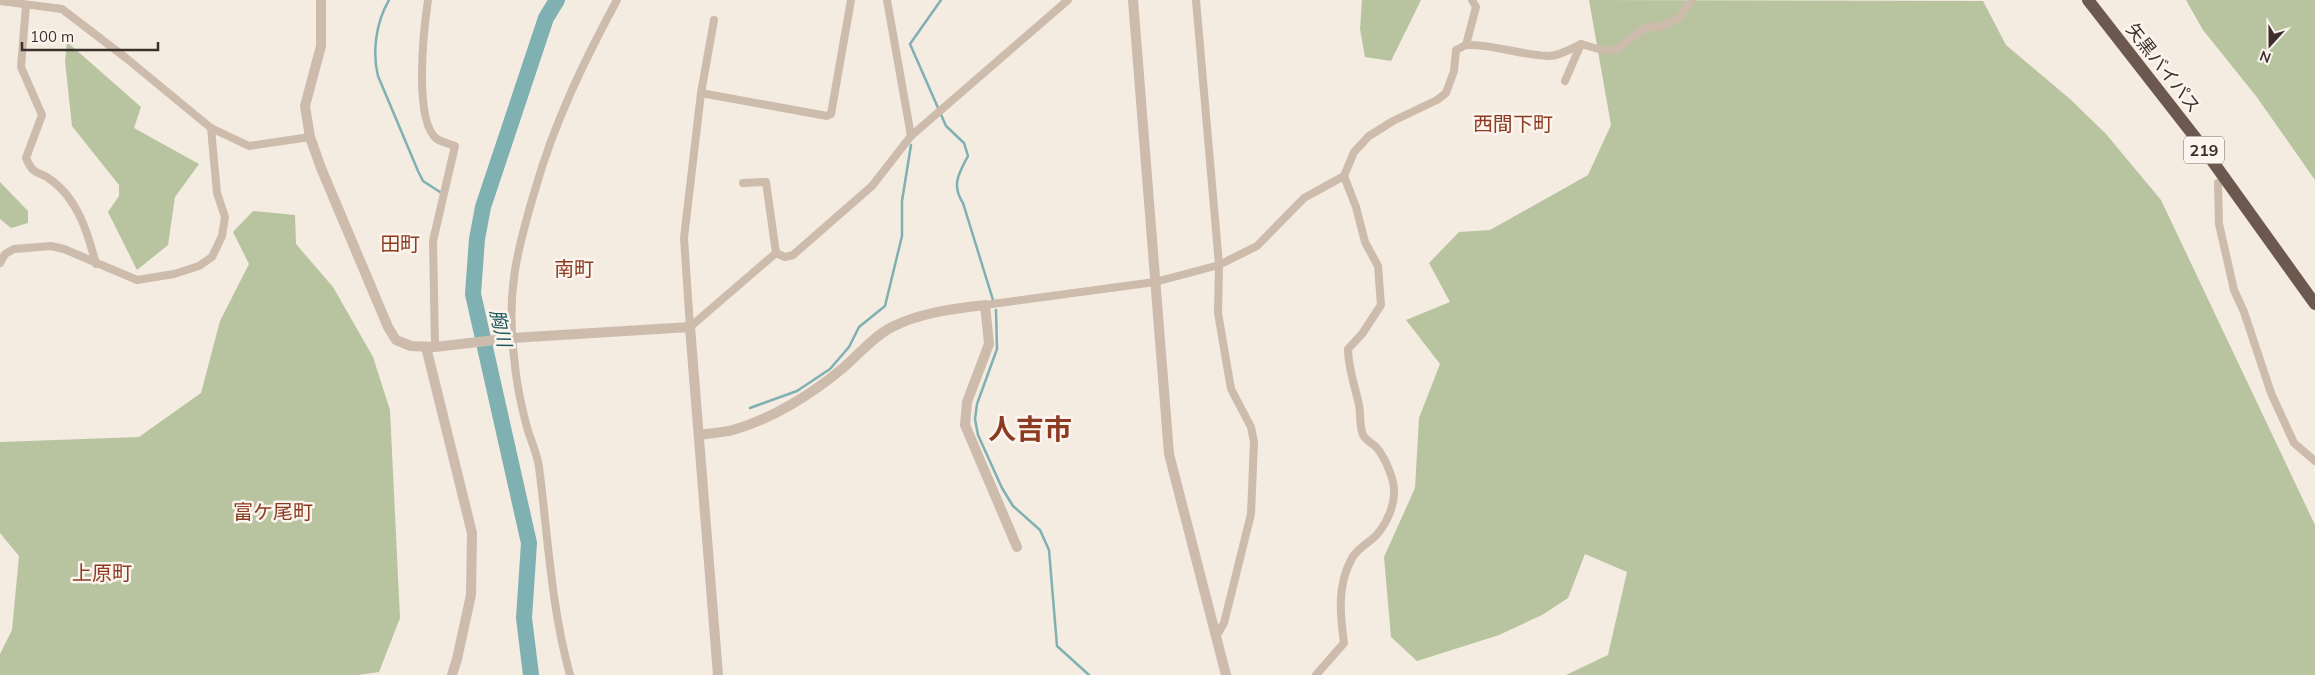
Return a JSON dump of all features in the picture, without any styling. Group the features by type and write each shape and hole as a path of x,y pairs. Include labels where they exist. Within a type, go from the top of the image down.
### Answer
{"highway":[{"name":"矢黒バイパス","path":"2088,0 2198,141 2315,304"}],"street":[{"path":"321,0 321,46 305,106 310,137 320,168 388,327 396,340 411,346 431,347 508,338 690,327 776,253"},
{"path":"428,0 422,66 425,112 431,131 437,138 455,146 433,241 431,347 472,533 471,595 452,675"},
{"path":"570,675 562,647 555,608 538,457 520,398 508,338 516,260 540,168 570,92 617,0"},
{"path":"701,93 827,116 831,114 850,0"},
{"path":"886,0 911,136"},
{"path":"776,253 785,257 793,255 813,238 872,186 911,136 1068,0"},
{"path":"1133,0 1169,454 1226,675"},
{"path":"1196,0 1219,265 1218,313 1231,389 1251,427 1254,442 1251,514 1224,623 1216,637"},
{"path":"1466,45 1476,7 1472,0"},
{"path":"699,435 733,430 759,420 804,397 829,380 890,328 905,321 950,309 1155,282 1219,265 1257,246 1304,198 1344,176 1354,152 1369,136 1394,121 1438,100 1446,93 1454,71 1456,50 1466,45 1481,44 1515,52 1548,56 1561,53 1581,44 1605,51 1615,50 1645,28 1662,26 1679,18 1692,0"},
{"path":"0,1 62,10 126,58 211,128 249,146 310,137"},
{"path":"26,5 21,67 42,116 26,158 33,172 51,180 68,197 86,228 96,264"},
{"path":"714,20 701,93 684,238 718,675"},
{"path":"1565,81 1581,44"},
{"path":"0,263 5,254 14,249 50,246 64,249 137,280 199,266 212,257 222,236 225,217 217,193 211,128"},
{"path":"1316,675 1344,643 1340,616 1341,584 1352,558 1361,546 1379,532 1393,505 1394,491 1384,457 1376,446 1364,437 1360,407 1348,361 1348,349 1362,334 1381,305 1378,266 1366,242 1356,207 1344,176"},
{"path":"743,183 766,182 776,253"},
{"path":"2218,183 2219,224 2234,290 2279,410 2294,443 2315,461"},
{"path":"985,305 989,344 967,402 965,425 1017,547"}],"green space":[{"path":"1362,0 1421,0 1391,61 1365,57 1360,29"},
{"path":"1589,0 1983,1 2006,45 2070,99 2106,134 2161,200 2315,525 2315,675 1566,675 1608,655 1627,572 1585,554 1568,598 1542,615 1499,635 1417,661 1391,637 1384,557 1415,488 1419,418 1440,364 1406,320 1450,302 1429,263 1459,232 1490,230 1588,175 1611,125"},
{"path":"2186,0 2315,0 2315,180 2256,96 2203,30"},
{"path":"67,42 141,107 134,128 199,164 175,197 168,245 137,270 108,212 119,196 119,185 72,126 65,61"},
{"path":"0,182 28,211 28,223 11,228 0,219"},
{"path":"253,211 295,215 296,244 333,287 373,357 390,410 400,618 379,672 358,675 0,675 0,654 12,630 19,556 0,533 0,442 139,437 201,393 220,321 249,264 233,232"}],"waterway":[{"path":"389,0 381,18 376,37 375,57 378,76 423,181 440,192"},
{"name":"胸川","path":"531,675 524,618 529,543 473,294 477,239 483,207 546,18 557,0"},
{"path":"941,0 910,44 946,126 964,143 968,156 959,174 957,190 963,203 993,300"},
{"path":"750,408 797,391 830,369 849,347 859,327 885,306 902,236 902,201 911,145"},
{"path":"996,310 997,349 977,404 975,419 978,435 1002,488 1013,506 1040,530 1049,550 1057,646 1089,675"}],"district":[{"name":"西間下町","path":"1513,124"},
{"name":"田町","path":"400,244"},
{"name":"南町","path":"574,269"},
{"name":"人吉市","path":"1030,429"},
{"name":"富ケ尾町","path":"273,512"},
{"name":"上原町","path":"102,573"}]}
